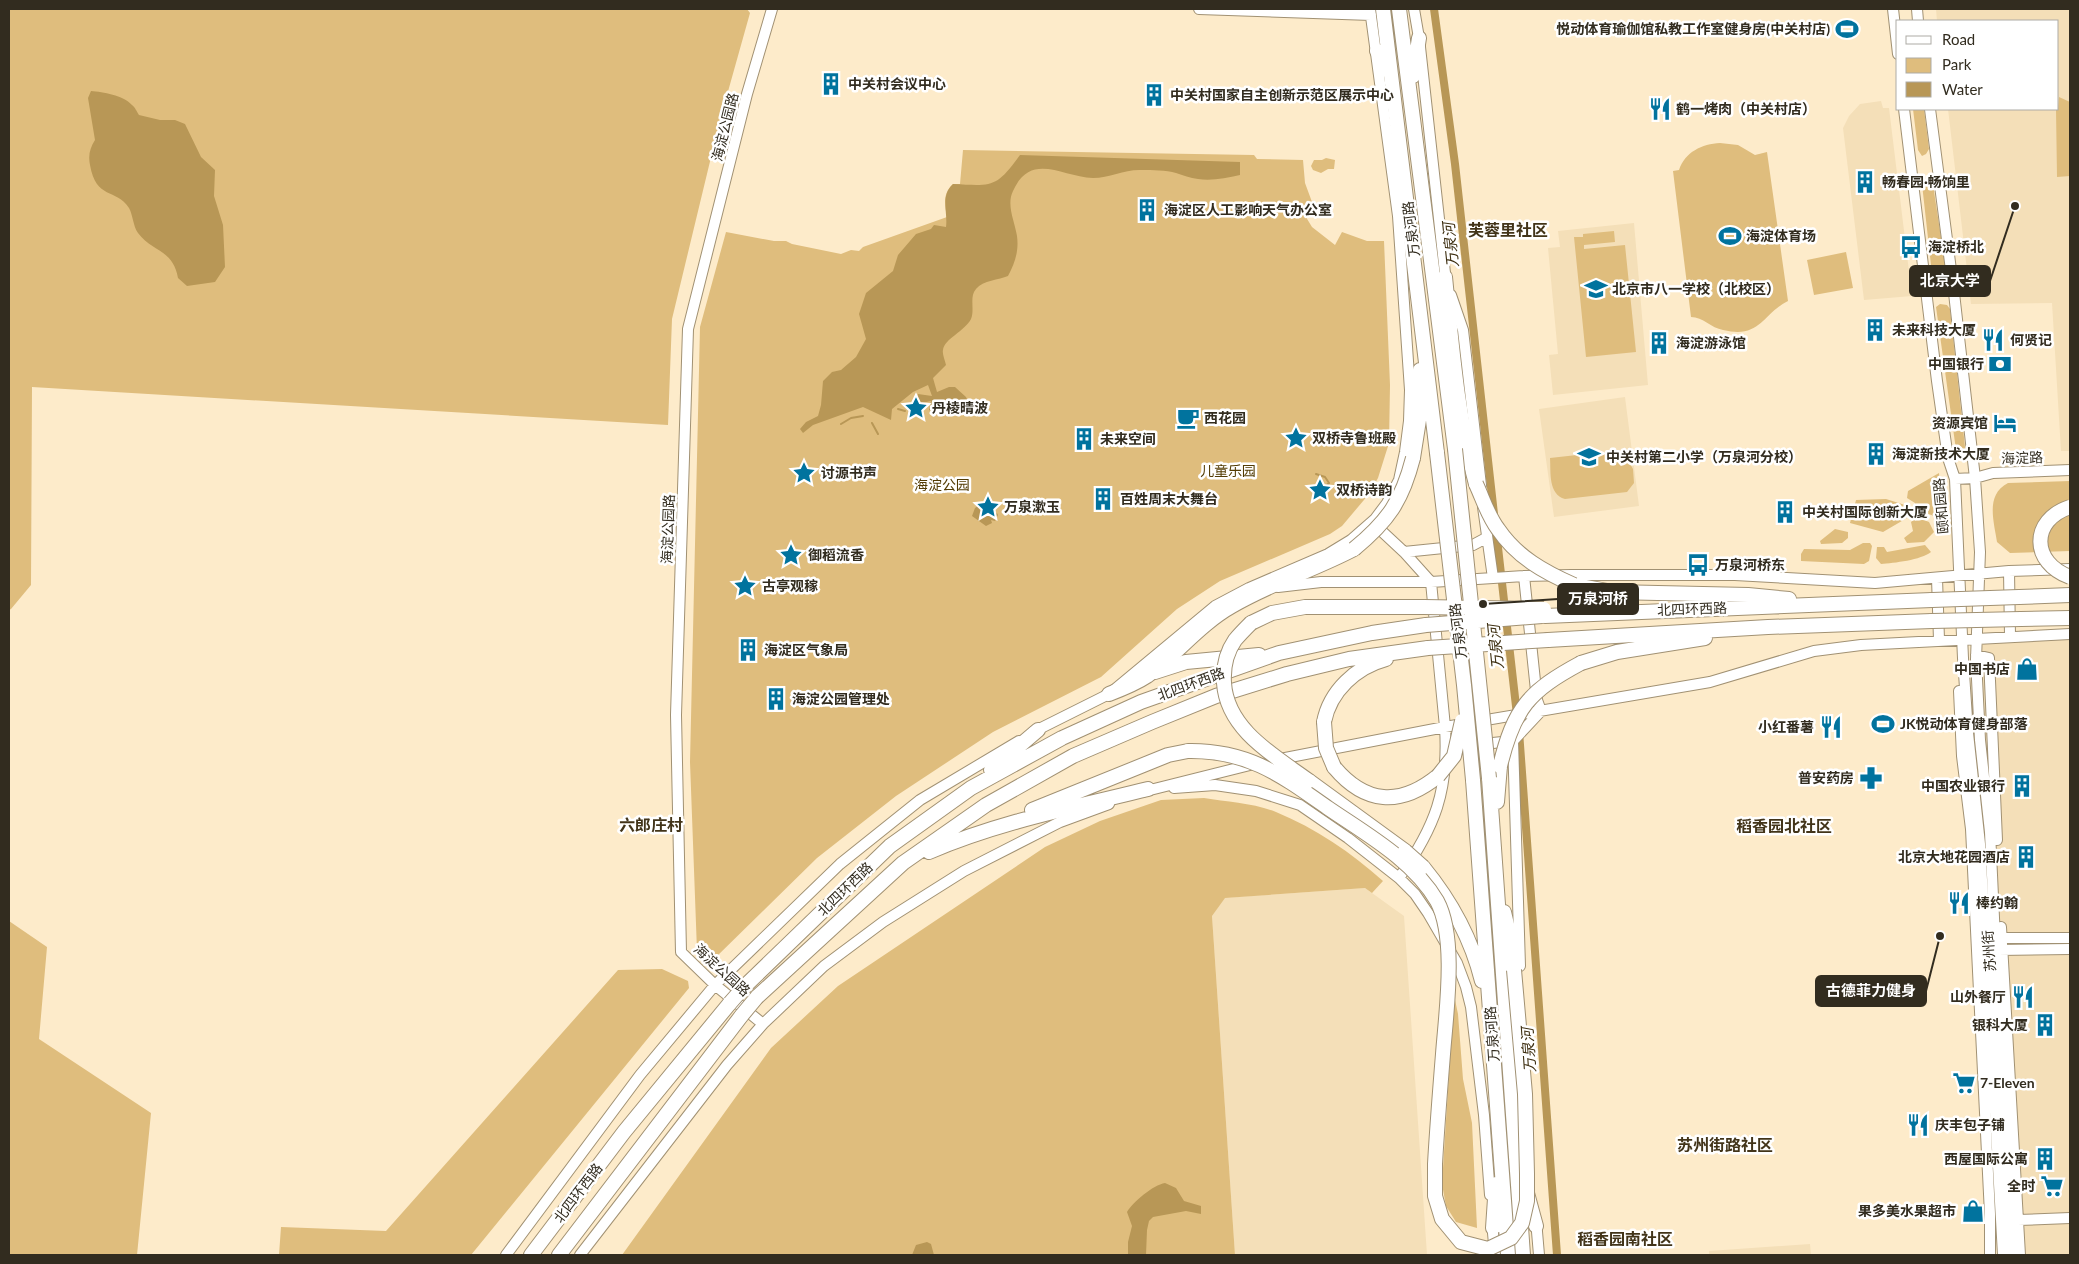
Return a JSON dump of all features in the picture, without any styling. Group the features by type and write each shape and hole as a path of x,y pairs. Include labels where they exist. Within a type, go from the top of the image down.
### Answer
{"highway":[{"name":"万泉河路","path":"1399,9 1455,449 1489,778 1494,870 1523,1255"},
{"name":"万泉河路","path":"1375,11 1393,78 1464,685 1473,780 1508,1255"},
{"path":"1410,90 1419,38"},
{"path":"1377,51 1393,78"},
{"path":"1445,277 1458,399 1466,450 1476,484 1497,528 1518,554 1546,573 1574,585 1613,592 1748,594 1839,604"},
{"path":"1146,676 1209,621 1264,589 1326,564 1354,549 1386,519 1401,496 1414,458 1419,420 1421,322"},
{"path":"2070,507 2060,510 2047,521 2041,539 2044,557 2048,563 2070,577"},
{"name":"北四环西路","path":"531,1255 624,1132 730,1003 745,986 890,846 971,788 1062,738 1142,702 1279,653 1372,633 1426,625 1545,612 1616,612 2070,595"},
{"path":"1490,1016 1471,943 1448,899 1423,867 1405,851 1258,743 1241,727 1232,713 1225,694 1223,672 1226,656 1236,639 1251,623 1272,613 1305,607 1424,607 1545,612"},
{"name":"北四环西路","path":"559,1255 757,997 903,863 986,805 1073,756 1152,722 1216,696 1286,674 1349,659 1428,648 1768,627 2070,618"},
{"path":"1493,850 1500,766 1507,736 1519,712 1534,694 1555,677 1581,663 1617,652 1768,627"},
{"path":"1428,648 1383,660 1353,675 1336,693 1324,722 1326,748 1334,767 1347,782 1370,794 1387,797 1414,792 1438,776 1448,765 1456,748 1462,726 1464,685"},
{"path":"1109,694 1146,676 1186,662 1279,653"},
{"path":"971,788 1038,730"},
{"path":"903,863 1168,755 1188,751 1207,751 1235,755 1283,776 1401,860 1426,885 1443,913 1446,928 1448,965 1435,1164 1435,1196 1442,1219 1461,1242 1488,1249 1511,1238 1522,1223 1526,1201 1525,1094 1514,970 1510,933 1494,870"},
{"path":"968,836 1058,810 1148,789"},
{"path":"1493,1228 1499,1133"},
{"path":"1515,1155 1536,1226"}],"street":[{"name":"海淀公园路","path":"763,1024 715,985 681,952 676,715 688,329 747,94 772,9"},
{"path":"1199,9 1375,11"},
{"name":"万泉河路","path":"1414,9 1419,38 1445,277 1463,330 1477,441 1486,538 1493,578"},
{"path":"1892,9 1896,39"},
{"name":"万泉河路","path":"1372,523 1387,503 1399,480 1409,421 1410,390 1398,216 1377,51 1375,11"},
{"name":"颐和园路","path":"1904,110 1937,381 1948,458 1955,479 1962,640"},
{"path":"1930,110 1954,293 1975,478 1980,552 1979,574"},
{"name":"海淀路","path":"1955,479 1975,478 1992,473 2070,470"},
{"name":"北四环西路","path":"506,1255 640,1075 715,985 840,864 920,800 991,756 1109,694 1215,606 1249,588 1328,554 1351,540 1372,523"},
{"path":"1372,523 1404,552 1431,582 1446,748 1442,785 1434,820 1418,851 1399,878"},
{"path":"1404,552 1473,544 1486,538"},
{"path":"1264,589 1321,582 1431,582 1521,576 1735,575 1875,583 2009,571 2070,569"},
{"path":"2009,571 2010,636"},
{"name":"苏州街","path":"1979,574 1976,655 1989,658 2003,1255"},
{"path":"1521,576 1538,700 1537,712 1513,741 1518,945 1539,1255"},
{"path":"1937,578 1939,640"},
{"path":"580,1255 727,1065 763,1024 824,966 883,922 964,871 1060,822 1148,789 1239,766 1444,727 1710,682 1814,651 1861,645 2070,634"},
{"name":"苏州街","path":"1962,640 1969,741 1980,838 1995,938 2012,1255"},
{"name":"苏州街","path":"1963,656 1957,669 1962,756 1972,829 1990,1214 1990,1255"},
{"path":"1446,748 1513,741"},
{"name":"万泉河路","path":"1148,789 1215,785 1256,791 1300,806 1348,838 1399,878 1428,913 1457,963 1471,1006 1484,1114 1495,1255"},
{"path":"1995,938 2070,938"},
{"path":"1995,950 2070,949"},
{"name":"苏州街","path":"1995,950 2020,1255"},
{"path":"2018,1220 2070,1218"}],"shaded area":[{"path":"1936,9 2070,9 2070,451 2061,451 2052,303 1971,304 1948,110 2059,110 2059,20 1937,20"},
{"name":"畅春园·畅饷里","path":"1881,101 1883,108 1889,108 1912,296 1864,300 1843,128 1849,116 1860,104"},
{"name":"北京市八一学校（北校区）","path":"1634,223 1648,385 1553,395 1549,355 1558,354 1548,248 1560,247 1558,231"},
{"name":"中关村第二小学（万泉河分校）","path":"1625,397 1639,506 1554,517 1539,409"},
{"path":"2070,633 2070,1255 2012,1255 1976,638"},
{"path":"1365,888 1404,916 1427,1255 1235,1255 1212,916 1224,898"},
{"path":"1810,1244 1811,1255 1709,1255 1709,1251"}],"green space":[{"path":"9,9 747,9 750,13 720,120 672,319 668,425 32,387 31,585 9,610"},
{"path":"2059,97 2070,102 2070,176 2057,177 2056,110 2059,110"},
{"path":"1913,110 1924,110 1929,149 1922,156 1918,150"},
{"name":"海淀体育场","path":"1720,143 1738,145 1755,155 1767,152 1788,301 1779,306 1760,324 1746,331 1723,330 1695,317 1691,317 1673,171 1679,170 1685,158 1695,150 1707,145"},
{"name":"海淀公园","path":"963,150 1254,155 1257,159 1303,160 1305,183 1312,202 1301,209 1312,227 1335,245 1342,232 1367,241 1384,241 1390,385 1389,443 1378,478 1369,494 1342,526 1330,534 1220,581 1177,609 1101,677 993,732 896,796 817,858 713,960 697,951 690,762 700,327 726,232 774,241 786,241 792,244 841,254 851,250 859,251 863,247 947,217 946,196 953,184 960,184"},
{"path":"1326,158 1335,160 1334,169 1328,169 1321,173 1313,170 1311,166 1314,160"},
{"path":"1926,179 1932,181 1933,185 1946,270 1943,278 1934,279 1932,274 1922,184"},
{"path":"1614,231 1615,242 1584,245 1584,249 1625,245 1636,352 1586,357 1574,237 1583,237 1583,234"},
{"path":"1846,252 1853,288 1814,295 1807,260"},
{"path":"1940,304 1947,305 1950,309 1966,456 1957,457 1936,307"},
{"path":"1631,449 1632,456 1626,457 1633,469 1634,483 1627,492 1565,499 1556,493 1553,488 1550,458"},
{"path":"1939,473 1942,519 1915,509 1915,503 1907,498 1908,491"},
{"path":"2070,481 2070,551 2010,553 1997,542 1993,509 1996,494 2001,488 2008,483"},
{"path":"1886,499 1905,505 1907,518 1883,532 1850,523 1856,500"},
{"path":"1917,517 1929,522 1934,532 1924,542 1907,543 1904,538 1913,531 1911,522"},
{"path":"1835,529 1848,532 1848,538 1842,543 1821,544 1820,541"},
{"path":"1863,543 1870,543 1872,546 1869,561 1864,564 1801,561 1801,554 1804,549 1850,550"},
{"path":"1925,545 1931,552 1914,559 1881,564 1876,558 1877,547 1884,547 1887,552"},
{"path":"1204,798 1259,807 1291,818 1332,842 1383,881 1372,893 1365,888 1225,898 1212,916 1235,1255 622,1255 771,1048 838,986 1045,847 1100,821 1161,800"},
{"path":"9,921 47,947 39,1039 151,1113 137,1255 9,1255"},
{"path":"662,969 688,981 689,988 471,1255 279,1255 281,1227 386,1231 618,970"},
{"path":"1454,995 1458,1014 1463,1079 1472,1123 1477,1228 1456,1222 1446,1206 1442,1184"}],"water":[{"path":"91,91 118,96 133,106 139,115 160,120 175,120 185,124 201,157 215,170 214,196 223,225 225,267 215,282 187,286 178,278 172,261 138,233 129,208 124,202 97,184 89,161 90,152 95,140 88,98"},
{"path":"1020,155 1240,162 1240,175 1203,180 1168,171 1155,170 1136,170 1093,178 1048,169 1038,169 1029,172 1020,179 1011,196 1010,202 1017,247 1016,257 1008,276 987,282 976,289 973,296 971,319 944,346 943,353 946,365 933,378 937,392 949,387 955,387 966,397 969,404 962,404 947,399 941,405 938,414 929,410 931,401 917,404 918,394 932,396 928,385 913,392 892,409 891,420 863,407 813,425 803,433 800,429 806,422 818,416 823,381 832,372 841,370 856,357 866,339 859,314 866,293 893,271 898,255 916,234 931,229 934,225 946,227 945,204 949,189 953,184 977,185 992,183 1005,174"},
{"path":"982,503 986,514 994,515 997,513 998,515 995,521 991,520 992,523 986,526 972,516 975,508"},
{"path":"1165,1183 1176,1188 1184,1201 1201,1206 1201,1214 1186,1211 1153,1217 1149,1221 1147,1230 1146,1255 1128,1255 1128,1242 1132,1226 1127,1212 1144,1194"},
{"path":"927,1242 931,1244 934,1255 912,1255 916,1245"}],"waterway":[{"name":"万泉河","path":"1434,9 1455,164 1494,514"},
{"path":"898,409 905,411"},
{"path":"841,424 851,418 863,416"},
{"path":"872,423 878,434"},
{"path":"1316,474 1325,477 1329,483 1323,488 1316,487"},
{"name":"万泉河","path":"1496,530 1517,715"},
{"name":"万泉河","path":"1519,731 1557,1255"}],"place":[{"name":"悦动体育瑜伽馆私教工作室健身房(中关村店)","path":"1847,29"},
{"name":"中关村会议中心","path":"831,84"},
{"name":"中关村国家自主创新示范区展示中心","path":"1154,95"},
{"name":"鹤一烤肉（中关村店）","path":"1660,109"},
{"name":"畅春园·畅饷里","path":"1865,182"},
{"name":"北京大学","path":"2015,206"},
{"name":"海淀区人工影响天气办公室","path":"1147,210"},
{"name":"海淀体育场","path":"1730,236"},
{"name":"海淀桥北","path":"1911,247"},
{"name":"北京市八一学校（北校区）","path":"1596,289"},
{"name":"未来科技大厦","path":"1875,330"},
{"name":"何贤记","path":"1993,340"},
{"name":"海淀游泳馆","path":"1659,343"},
{"name":"中国银行","path":"2000,364"},
{"name":"丹棱晴波","path":"916,408"},
{"name":"西花园","path":"1188,418"},
{"name":"资源宾馆","path":"2005,423"},
{"name":"双桥寺鲁班殿","path":"1296,438"},
{"name":"未来空间","path":"1084,439"},
{"name":"海淀新技术大厦","path":"1876,454"},
{"name":"中关村第二小学（万泉河分校）","path":"1589,457"},
{"name":"讨源书声","path":"804,473"},
{"name":"双桥诗韵","path":"1320,490"},
{"name":"百姓周末大舞台","path":"1103,499"},
{"name":"万泉漱玉","path":"988,507"},
{"name":"中关村国际创新大厦","path":"1785,512"},
{"name":"御稻流香","path":"791,555"},
{"name":"万泉河桥东","path":"1698,565"},
{"name":"古亭观稼","path":"745,586"},
{"name":"万泉河桥","path":"1483,604"},
{"name":"海淀区气象局","path":"748,650"},
{"name":"中国书店","path":"2027,669"},
{"name":"海淀公园管理处","path":"776,699"},
{"name":"JK悦动体育健身部落","path":"1883,724"},
{"name":"小红番薯","path":"1831,727"},
{"name":"普安药房","path":"1871,778"},
{"name":"中国农业银行","path":"2022,786"},
{"name":"北京大地花园酒店","path":"2026,857"},
{"name":"棒约翰","path":"1959,903"},
{"name":"古德菲力健身","path":"1940,936"},
{"name":"山外餐厅","path":"2023,997"},
{"name":"银科大厦","path":"2045,1025"},
{"name":"7-Eleven","path":"1964,1083"},
{"name":"庆丰包子铺","path":"1918,1125"},
{"name":"西屋国际公寓","path":"2045,1159"},
{"name":"全时","path":"2052,1186"},
{"name":"果多美水果超市","path":"1973,1211"}],"district":[{"name":"芙蓉里社区","path":"1508,230"},
{"name":"六郎庄村","path":"651,825"},
{"name":"稻香园北社区","path":"1784,826"},
{"name":"苏州街路社区","path":"1725,1145"},
{"name":"稻香园南社区","path":"1625,1239"}],"park label":[{"name":"儿童乐园","path":"1228,471"}]}
